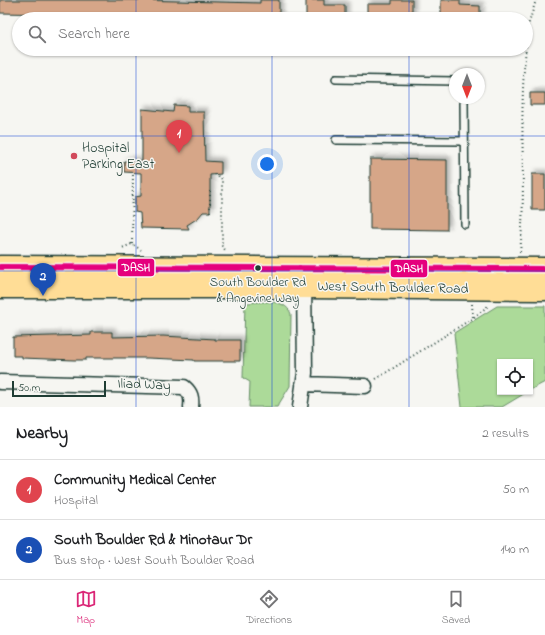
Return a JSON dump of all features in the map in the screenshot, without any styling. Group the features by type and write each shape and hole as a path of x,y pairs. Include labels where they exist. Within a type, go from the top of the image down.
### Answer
{"main road":[{"name":"West South Boulder Road","path":"0,267 304,278 510,289 545,289"},
{"name":"West South Boulder Road","path":"0,287 545,269"}],"street":[{"path":"300,407 305,373 304,278"},
{"name":"Iliad Way","path":"0,382 184,386 190,392 192,399 190,407"},
{"path":"303,384 364,386"}],"lane":[{"path":"336,79 449,81"},
{"path":"464,104 465,224"},
{"path":"336,140 464,141"}],"path":[{"path":"532,12 536,0"},
{"path":"520,252 523,226 522,113 526,56"},
{"path":"132,244 133,173"},
{"path":"214,174 222,179 222,246 227,252"},
{"path":"210,191 210,212"},
{"path":"364,386 473,318 510,289"}],"green space":[{"path":"245,303 278,303 288,309 291,314 290,386 277,407 249,407 250,382 243,378"},
{"path":"497,306 545,306 545,382 533,388 533,359 497,359 497,395 522,395 502,407 462,407 454,333"}],"building":[{"path":"0,0 134,0 260,3 260,0 279,0 279,12 0,13"},
{"path":"306,0 324,0 324,5 345,5 345,12 306,12"},
{"path":"392,0 412,0 412,12 367,12 367,4 392,4"},
{"path":"441,0 460,0 460,5 480,6 480,12 441,12"},
{"path":"530,93 545,93 545,105 530,105"},
{"path":"174,105 188,106 188,112 204,112 205,161 221,162 221,174 210,175 210,212 203,212 198,218 187,225 189,229 141,228 140,213 135,212 135,197 141,196 141,173 124,172 124,161 142,161 142,109 173,112"},
{"path":"370,159 447,160 447,230 370,229"},
{"path":"532,174 545,174 545,210 532,210"},
{"path":"91,332 112,332 112,337 163,336 215,340 240,340 240,361 194,361 148,358 86,358 86,360 74,360 22,358 22,356 13,356 13,337 91,335"}],"transit line":[{"name":"DASH","path":"0,267 545,269"}],"place":[{"name":"Community Medical Center","path":"179,153"},
{"name":"Hospital Parking East","path":"74,156"},
{"name":"South Boulder Rd & Angevine Way","path":"258,268"},
{"name":"South Boulder Rd & Minotaur Dr","path":"43,296"}]}
